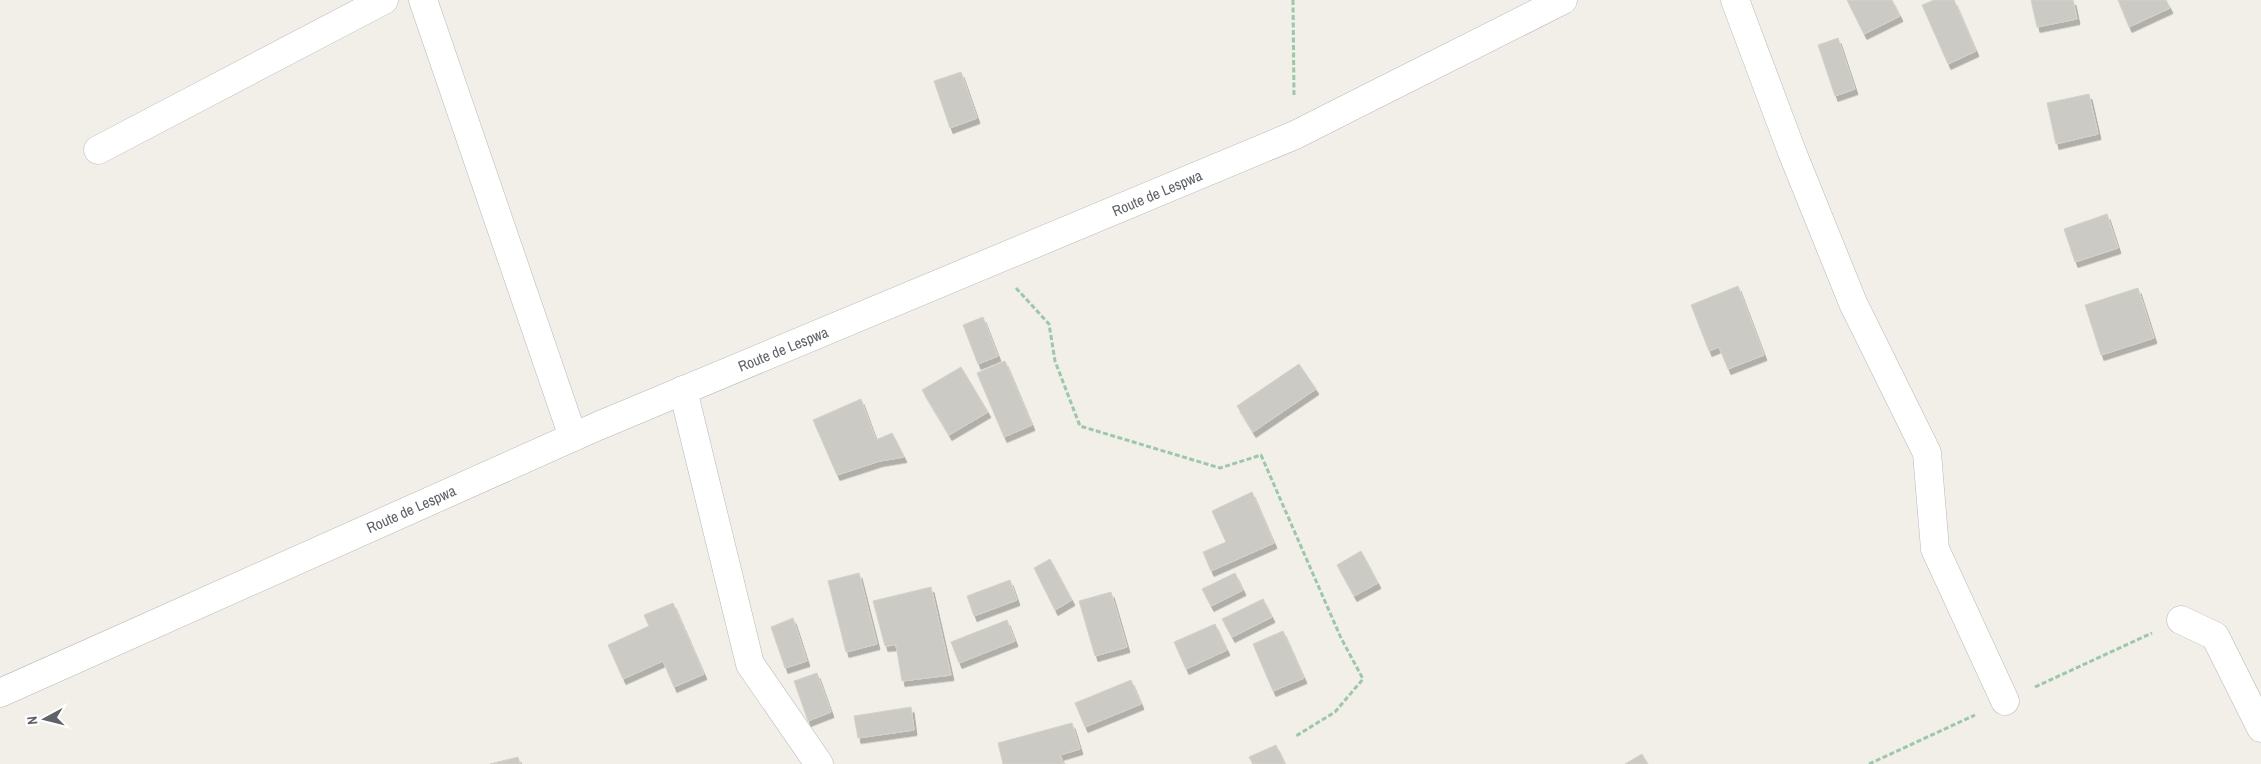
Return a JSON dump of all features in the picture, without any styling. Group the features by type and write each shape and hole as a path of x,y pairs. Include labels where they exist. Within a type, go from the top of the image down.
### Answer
{"street":[{"path":"98,150 384,0"},
{"path":"423,0 573,437"},
{"name":"Route de Lespwa","path":"0,693 573,437 1295,135 1563,0"},
{"path":"1735,0 1792,152 1853,303 1927,453 1935,549 2004,701"},
{"path":"683,390 750,664 819,764"},
{"path":"2181,620 2215,636 2261,728"}],"path":[{"path":"1293,0 1295,135"},
{"path":"992,262 1049,324 1055,361 1080,426 1220,468 1261,455 1340,638 1362,679 1335,712 1296,736"}],"building":[{"path":"1847,0 1892,0 1900,16 1864,34"},
{"path":"1934,0 1954,0 1976,51 1948,64 1922,5"},
{"path":"2031,0 2073,0 2077,19 2037,27"},
{"path":"2118,0 2166,0 2170,8 2129,27"},
{"path":"1838,38 1855,89 1835,96 1818,45"},
{"path":"961,72 977,118 950,128 934,81"},
{"path":"2089,94 2098,134 2056,144 2047,103"},
{"path":"2107,214 2118,248 2075,262 2064,229"},
{"path":"1738,286 1764,355 1728,369 1719,347 1709,351 1691,305"},
{"path":"2138,288 2154,338 2101,355 2085,305"},
{"path":"983,317 998,356 978,364 963,325"},
{"path":"1005,361 1032,425 1004,437 977,373"},
{"path":"1299,364 1316,389 1253,432 1237,406"},
{"path":"961,367 988,412 949,435 922,390"},
{"path":"861,399 876,440 892,433 904,457 880,461 837,475 813,420"},
{"path":"1252,492 1274,543 1211,571 1203,552 1226,542 1212,511"},
{"path":"1361,551 1378,583 1354,596 1337,565"},
{"path":"1050,559 1072,600 1055,610 1034,568"},
{"path":"859,573 877,644 846,652 828,581"},
{"path":"1235,573 1243,590 1211,606 1202,589"},
{"path":"1010,580 1017,600 974,616 967,596"},
{"path":"931,587 951,675 902,681 896,645 885,646 873,601"},
{"path":"1111,592 1127,647 1095,656 1079,601"},
{"path":"1263,599 1272,617 1232,637 1222,619"},
{"path":"673,603 704,674 674,687 663,661 623,679 608,645 649,626 644,615"},
{"path":"793,618 807,661 785,668 771,627"},
{"path":"1007,620 1015,641 959,663 951,642"},
{"path":"1215,624 1227,650 1186,669 1174,642"},
{"path":"1283,631 1304,678 1273,691 1253,644"},
{"path":"817,673 831,712 808,721 794,681"},
{"path":"1131,680 1141,704 1085,727 1075,703"},
{"path":"911,707 914,730 858,738 854,716"},
{"path":"1072,723 1080,749 1060,755 1064,764 1003,764 998,743"},
{"path":"1276,745 1285,764 1253,764 1249,757"},
{"path":"1642,754 1648,764 1625,764"},
{"path":"518,757 520,764 490,764"}]}
